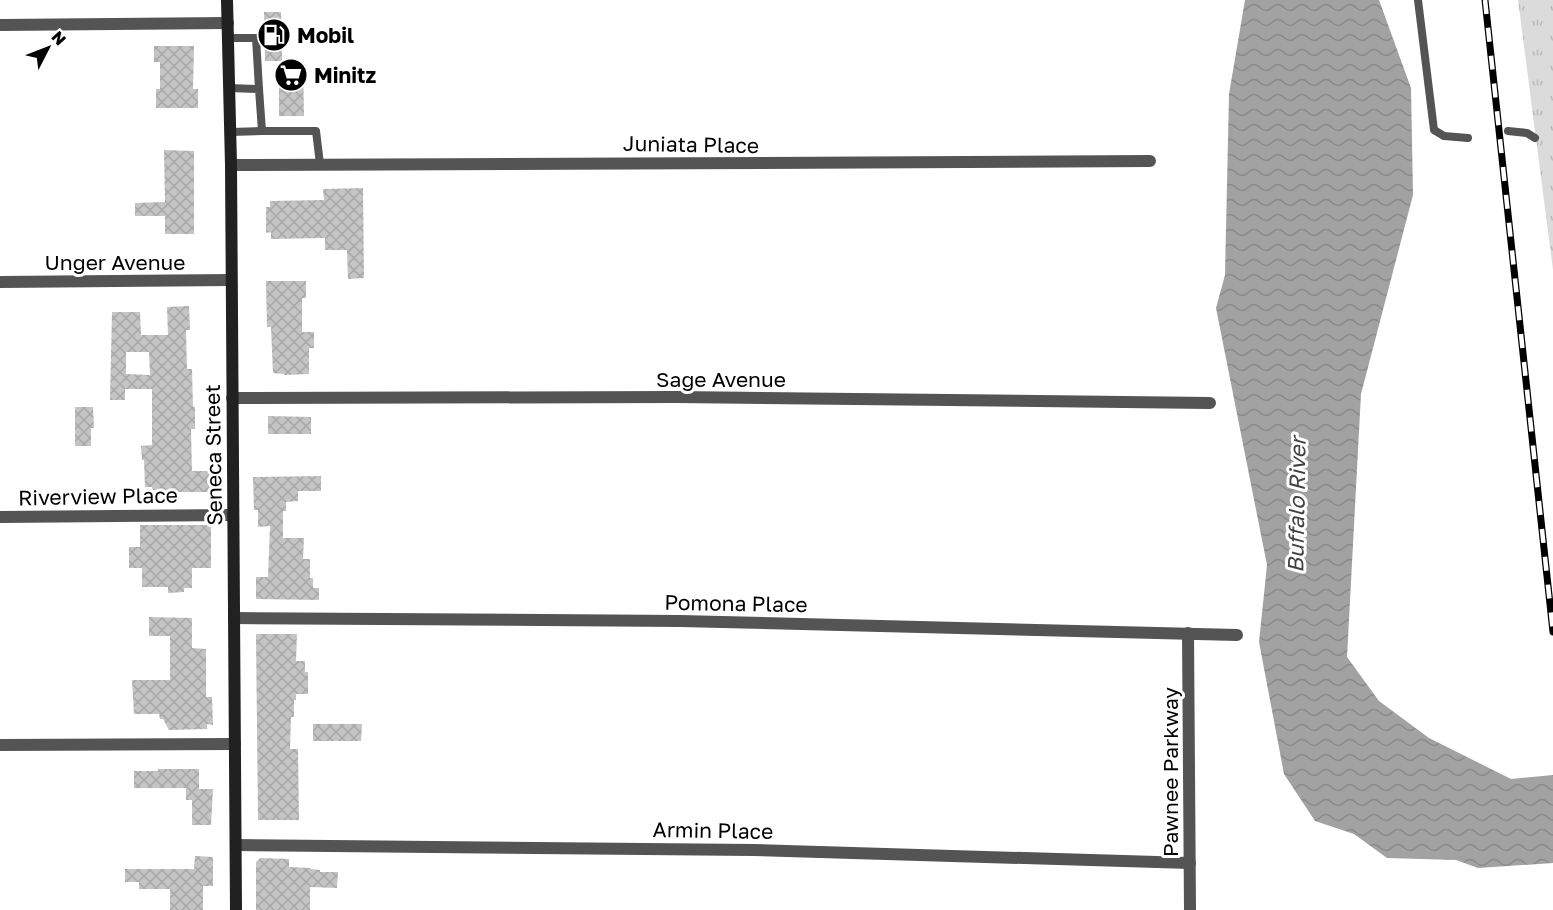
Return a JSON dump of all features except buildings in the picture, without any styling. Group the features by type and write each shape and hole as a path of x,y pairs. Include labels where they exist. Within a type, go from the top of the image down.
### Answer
{"main road":[{"name":"Seneca Street","path":"228,0 236,910"}],"street":[{"path":"0,26 228,23"},
{"name":"Juniata Place","path":"231,165 632,163 793,165 1150,161"},
{"name":"Unger Avenue","path":"0,282 231,280"},
{"name":"Sage Avenue","path":"232,398 676,397 1210,404"},
{"name":"Riverview Place","path":"0,517 233,515"},
{"name":"Pomona Place","path":"234,618 680,621 1237,635"},
{"name":"Pawnee Parkway","path":"1188,633 1190,910"},
{"path":"0,745 235,744"},
{"name":"Armin Place","path":"236,845 753,850 1190,863"}],"lane":[{"path":"1419,0 1434,130 1444,136 1468,138"},
{"path":"228,38 256,38 262,131"},
{"path":"229,88 259,89"},
{"path":"230,132 316,131 320,164"},
{"path":"1508,131 1527,133 1535,138"}],"green space":[{"path":"1518,0 1553,0 1553,270"}],"water":[{"name":"Buffalo River","path":"1245,0 1379,0 1411,88 1413,195 1361,394 1347,657 1379,701 1429,738 1511,779 1553,775 1553,863 1478,868 1456,860 1387,858 1354,834 1315,821 1284,774 1259,642 1267,565 1216,308 1225,275 1229,94"}],"railway":[{"path":"1485,0 1553,632"}],"place":[{"name":"Mobil","path":"274,35"},
{"name":"Minitz","path":"291,75"}]}
